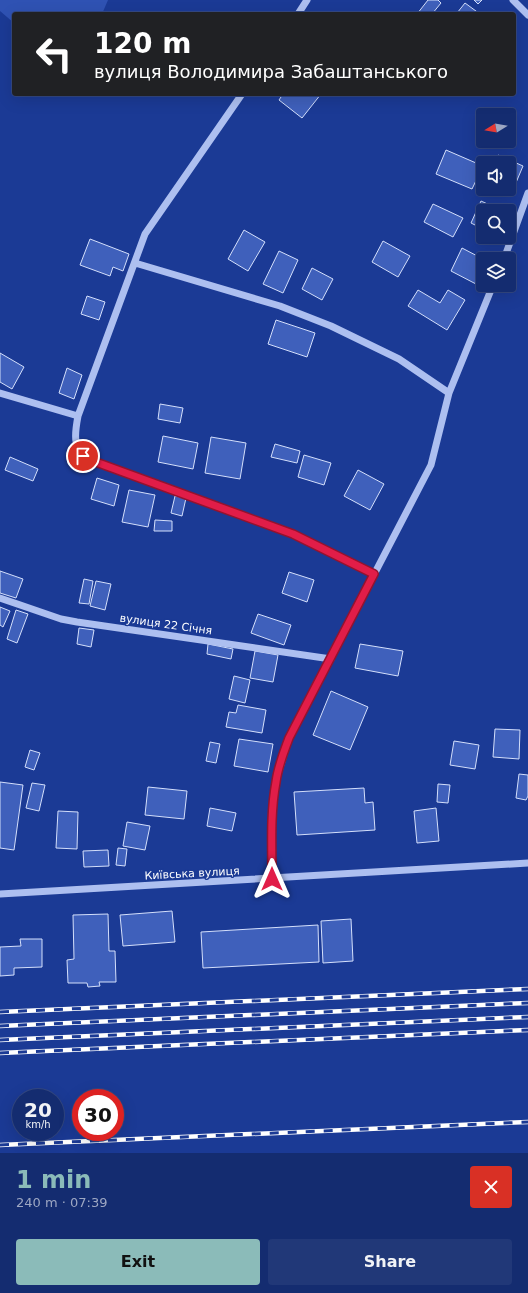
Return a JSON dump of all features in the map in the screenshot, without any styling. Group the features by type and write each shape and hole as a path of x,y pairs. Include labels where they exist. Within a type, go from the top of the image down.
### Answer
{"street":[{"path":"299,12 307,0"},
{"path":"513,0 528,15"},
{"path":"241,96 145,234 78,416 75,434 77,446 83,456 93,461 293,534 374,574"},
{"path":"507,252 528,193"},
{"path":"135,263 280,306 331,326 399,360 449,393"},
{"path":"272,879 272,814 276,781 281,760 289,738 331,659 345,627 431,465 449,393 490,292"},
{"path":"0,393 78,416"},
{"name":"вулиця 22 Січня","path":"0,598 61,619 77,622 331,659"},
{"name":"Київська вулиця","path":"0,894 528,863"}],"shaded area":[{"path":"0,0 108,0 103,12 12,12 12,21 0,11"}],"building":[{"path":"428,0 438,0 441,3 434,12 419,12"},
{"path":"474,0 482,0 478,4"},
{"path":"465,3 477,12 458,12"},
{"path":"282,96 319,96 302,118 279,100"},
{"path":"446,150 476,163 476,181 472,189 436,174"},
{"path":"516,163 523,166 516,183"},
{"path":"481,201 488,204 480,204"},
{"path":"433,204 463,218 453,237 424,222"},
{"path":"476,212 476,226 471,223"},
{"path":"244,230 265,242 248,271 228,259"},
{"path":"90,239 129,254 123,271 113,267 110,276 80,265"},
{"path":"383,241 410,256 398,277 372,262"},
{"path":"462,248 476,255 476,284 451,271"},
{"path":"279,251 298,260 283,293 263,284"},
{"path":"312,268 333,279 322,300 302,289"},
{"path":"418,290 440,303 448,290 465,300 447,330 408,306"},
{"path":"87,296 105,302 99,320 81,314"},
{"path":"276,320 315,333 307,357 268,344"},
{"path":"0,353 24,367 12,389 0,382"},
{"path":"67,368 82,375 74,399 59,393"},
{"path":"160,404 183,408 180,423 158,419"},
{"path":"163,436 198,443 193,469 158,462"},
{"path":"211,437 246,443 240,479 205,473"},
{"path":"275,444 300,451 297,463 271,457"},
{"path":"304,455 331,463 324,485 298,477"},
{"path":"10,457 38,469 33,481 5,470"},
{"path":"358,470 384,484 370,510 344,496"},
{"path":"97,478 119,485 114,506 91,499"},
{"path":"129,490 155,495 148,527 122,522"},
{"path":"175,496 186,498 182,516 171,513"},
{"path":"155,520 172,521 172,531 154,531"},
{"path":"0,571 23,579 16,598 0,593"},
{"path":"289,572 314,580 307,602 282,593"},
{"path":"84,579 93,581 89,604 79,603"},
{"path":"96,581 111,584 105,610 90,606"},
{"path":"0,607 10,611 3,627 0,625"},
{"path":"16,610 28,614 17,643 7,639"},
{"path":"258,614 291,625 284,645 251,633"},
{"path":"79,628 94,630 91,647 77,644"},
{"path":"208,644 233,649 231,659 207,654"},
{"path":"360,644 403,651 398,676 355,668"},
{"path":"255,651 278,655 273,682 250,678"},
{"path":"234,676 250,680 245,703 229,699"},
{"path":"331,691 368,707 350,750 313,735"},
{"path":"238,705 266,710 262,733 226,727 229,712 236,713"},
{"path":"495,729 520,730 519,759 493,757"},
{"path":"239,739 273,744 268,772 234,766"},
{"path":"454,741 479,745 475,769 450,765"},
{"path":"210,742 220,744 216,763 206,761"},
{"path":"30,750 40,753 34,770 25,767"},
{"path":"519,774 528,775 528,796 526,800 516,798"},
{"path":"0,782 23,785 14,850 0,848"},
{"path":"32,783 45,785 39,811 26,808"},
{"path":"438,784 450,785 448,803 437,802"},
{"path":"148,787 187,791 184,819 145,815"},
{"path":"364,788 365,803 373,802 375,830 297,835 294,792"},
{"path":"210,808 236,813 232,831 207,826"},
{"path":"436,808 439,841 417,843 414,811"},
{"path":"58,811 78,812 77,849 56,848"},
{"path":"127,822 150,826 145,850 123,846"},
{"path":"118,848 127,849 125,866 116,865"},
{"path":"108,850 109,866 84,867 83,851"},
{"path":"172,911 175,942 123,946 120,915"},
{"path":"108,914 109,951 115,951 116,982 99,982 100,986 88,987 87,983 68,983 67,960 74,959 73,915"},
{"path":"351,919 353,961 323,963 321,921"},
{"path":"318,925 319,962 203,968 201,932"},
{"path":"20,939 42,939 42,967 14,968 14,975 0,976 0,947 21,946"}],"railway":[{"path":"0,1012 528,989"},
{"path":"0,1026 528,1003"},
{"path":"0,1040 528,1017"},
{"path":"0,1053 528,1030"},
{"path":"0,1145 528,1122"}],"route":[{"path":"83,456 93,461 293,534 374,574 345,627 331,659 289,738 281,760 276,781 272,814 272,879"}]}
